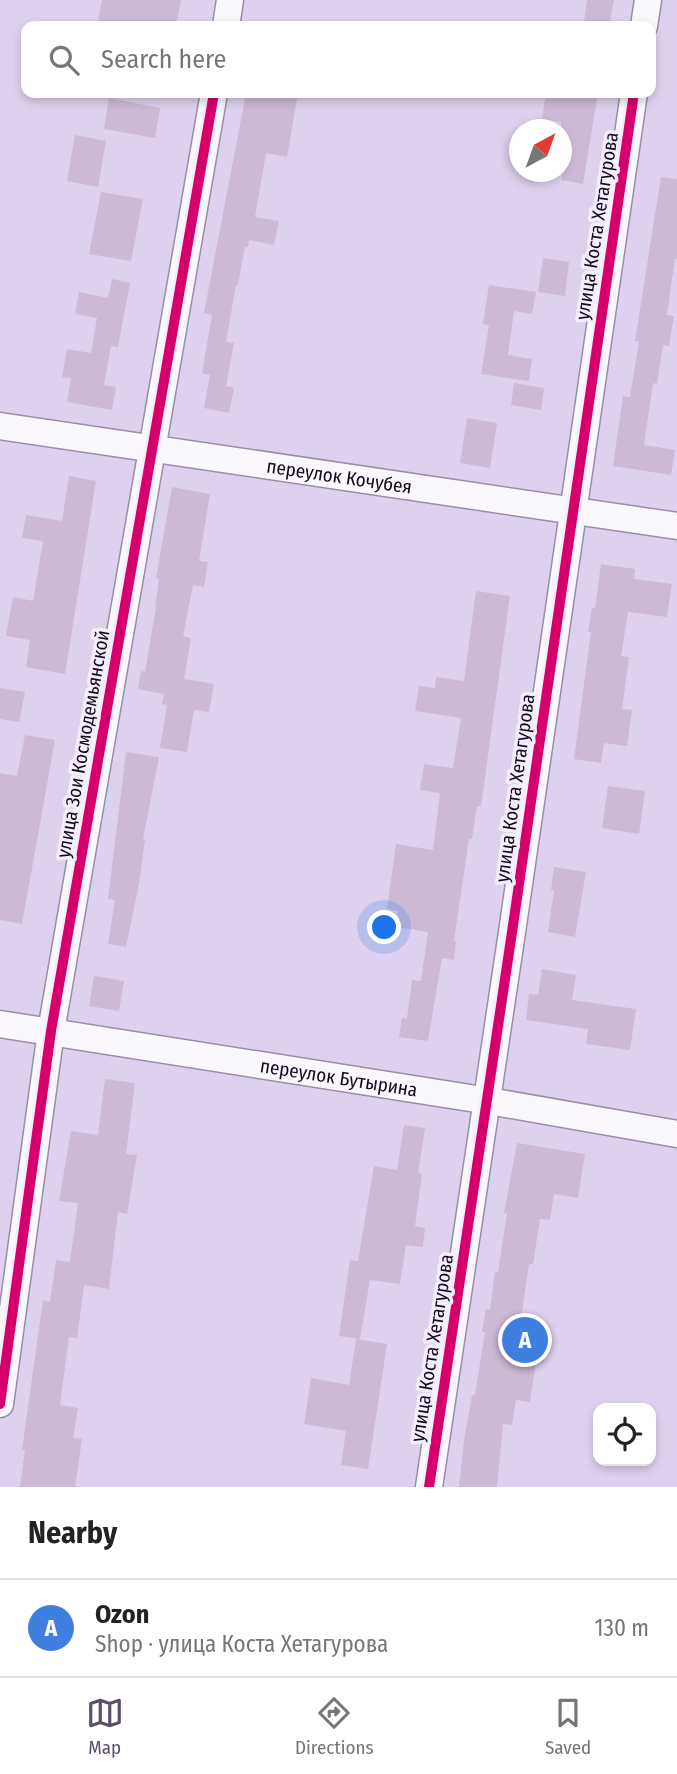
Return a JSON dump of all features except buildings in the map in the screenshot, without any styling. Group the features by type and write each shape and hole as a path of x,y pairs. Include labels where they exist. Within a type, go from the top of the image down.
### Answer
{"street":[{"path":"227,21 230,0"},
{"path":"645,21 648,0"},
{"name":"улица Зои Космодемьянской","path":"0,1404 51,1031 213,98"},
{"name":"улица Коста Хетагурова","path":"429,1487 489,1101 572,509 634,98"},
{"name":"переулок Кочубея","path":"0,426 677,526"},
{"name":"переулок Бутырина","path":"0,1024 489,1101 677,1134"}],"cycle path":[{"path":"0,1404 51,1031 213,98"},
{"path":"429,1487 633,98"}],"place":[{"name":"Ozon","path":"525,1340"}]}
